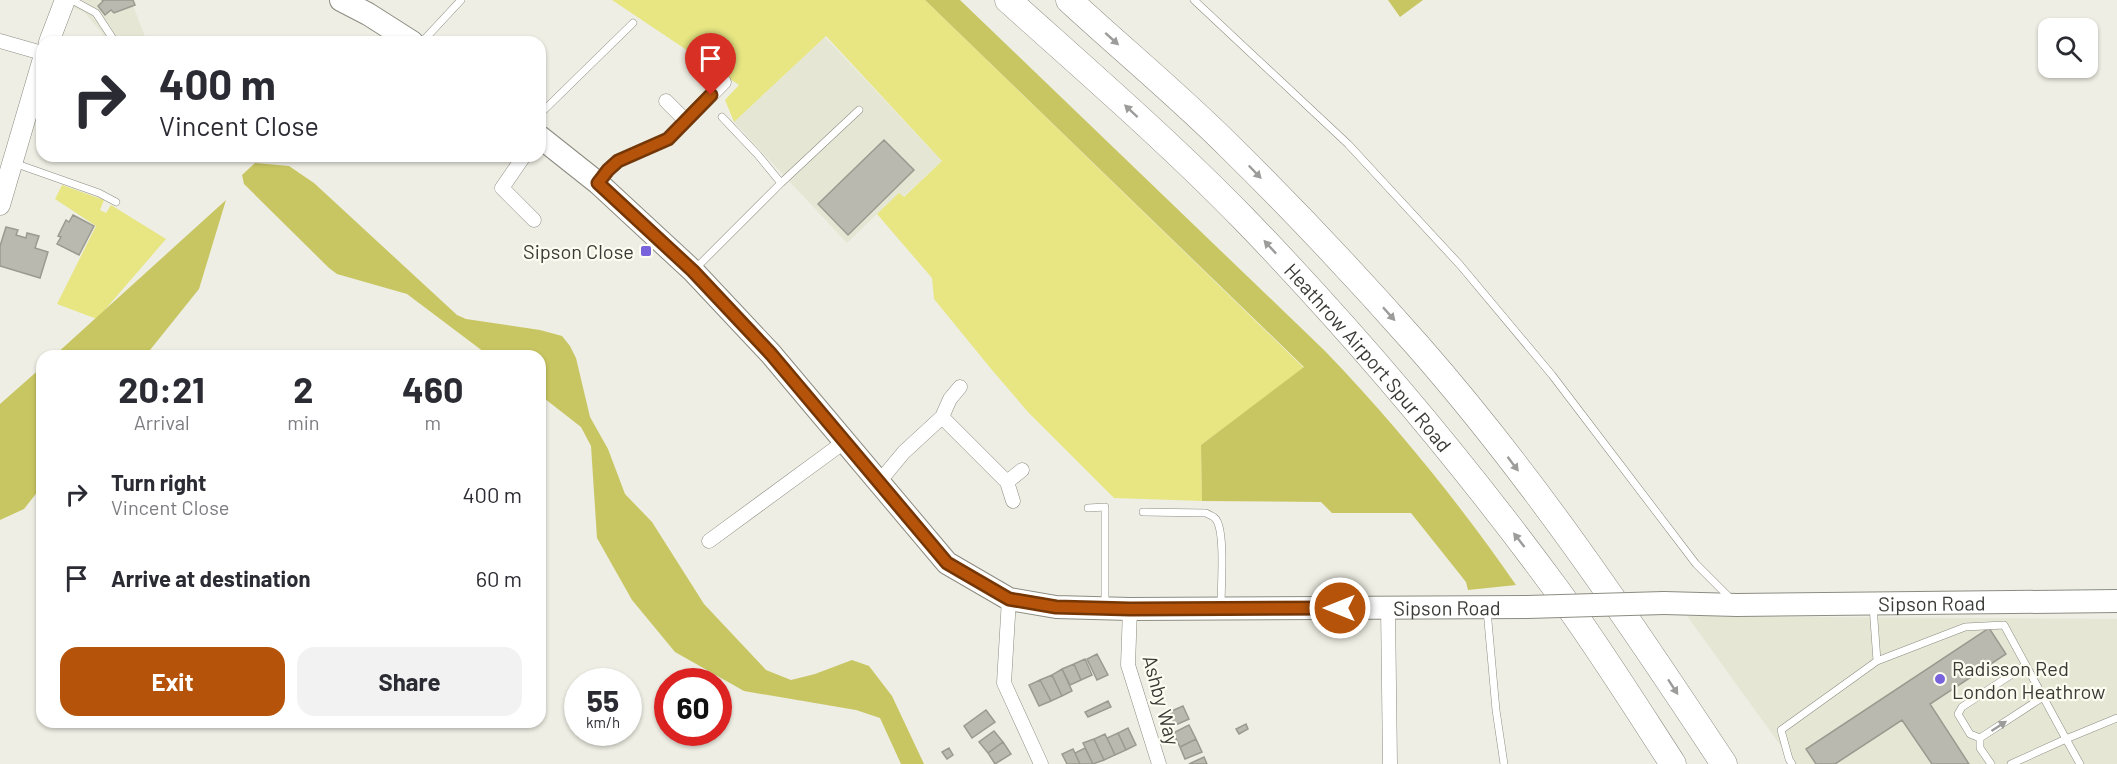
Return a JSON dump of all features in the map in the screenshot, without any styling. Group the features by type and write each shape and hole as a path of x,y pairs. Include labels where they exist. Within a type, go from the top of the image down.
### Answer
{"highway":[{"name":"Heathrow Airport Spur Road","path":"1008,0 1131,110 1234,209 1330,310 1449,449 1554,586 1607,661 1673,764"},
{"path":"1069,0 1228,145 1325,244 1419,348 1501,447 1582,554 1641,638 1724,764"}],"main road":[{"path":"341,0 403,36"},
{"name":"Sipson Road","path":"546,141 598,183 693,271 771,354 947,563 1009,599 1056,607 1130,609 1487,608 1664,603 1737,605 2117,602"}],"street":[{"path":"51,36 65,0"},
{"path":"0,41 36,50"},
{"path":"0,205 36,82"},
{"path":"598,183 612,165 627,156 668,139 724,82"},
{"path":"666,101 686,121"},
{"path":"520,162 502,188 534,220"},
{"path":"879,482 904,452 942,417 950,399 960,387"},
{"path":"942,417 1007,482 1013,501"},
{"path":"709,541 844,442"},
{"path":"1007,482 1022,470"},
{"path":"1009,599 1004,683 1041,764"},
{"path":"1388,607 1390,764"},
{"name":"Ashby Way","path":"1130,609 1128,665 1156,763"}],"lane":[{"path":"72,0 96,13 111,36"},
{"path":"428,36 461,0"},
{"path":"1194,0 1348,144 1460,265 1552,375 1696,564 1737,605"},
{"path":"546,108 633,23"},
{"path":"693,271 781,183 859,110"},
{"path":"722,117 781,183"},
{"path":"12,163 99,193 116,202"},
{"path":"1088,508 1105,507 1105,607"},
{"path":"1143,512 1206,513 1214,517 1221,537 1221,608"},
{"path":"1872,604 1877,661"},
{"path":"1487,608 1496,710 1504,764"},
{"path":"1792,764 1781,730 1877,661 1965,627 2004,625 2080,764"},
{"path":"1980,738 1970,734 1958,714 1962,707 2026,665"},
{"path":"1980,738 2043,697"},
{"path":"2011,764 2117,718"},
{"path":"1980,738 1980,748 1991,764"}],"shaded area":[{"path":"77,0 131,0 145,36 103,36 85,13 73,7"},
{"path":"612,0 925,0 1304,368 1201,445 1202,501 1114,498 1028,412 992,370 934,299 932,278 877,214 899,193 904,197 942,161 826,36 734,122 725,100 739,85"},
{"path":"925,0 960,0 1325,351 1425,464 1516,585 1468,590 1466,582 1411,513 1332,513 1321,502 1202,501 1201,445 1304,367"},
{"path":"1388,0 1423,0 1400,17"},
{"path":"825,37 942,161 903,197 899,193 847,243 734,122"},
{"path":"255,163 289,166 314,183 457,315 466,319 540,330 562,336 576,358 590,417 608,449 625,494 652,522 704,604 766,670 791,680 852,660 869,666 892,696 924,764 901,764 880,718 856,710 744,691 732,684 732,668 703,668 675,652 632,600 597,538 591,446 581,427 546,400 546,350 481,350 407,294 337,274 244,184 242,175"},
{"path":"62,185 104,200 100,210 106,213 111,205 166,239 97,319 57,304 96,226 55,199"},
{"path":"226,200 199,289 150,350 61,350"},
{"path":"36,372 36,494 24,509 0,520 0,404"},
{"path":"1687,616 2117,619 2117,764 1794,764"}],"building":[{"path":"102,0 133,0 135,5 114,13 111,10 105,15 98,6"},
{"path":"884,140 914,170 848,235 818,204"},
{"path":"73,215 94,226 79,255 57,244 61,237 58,236 66,220 69,222"},
{"path":"6,227 18,230 16,235 26,238 27,233 39,236 35,248 48,252 40,278 0,266 0,246"},
{"name":"Radisson Red London Heathrow","path":"1989,628 2006,654 1930,704 1969,764 1932,764 1902,720 1835,764 1816,764 1806,749"},
{"path":"1097,654 1108,675 1097,680 1087,659"},
{"path":"1085,659 1092,675 1081,680 1074,664"},
{"path":"1074,664 1081,680 1070,685 1062,669"},
{"path":"1062,669 1072,691 1062,696 1052,675"},
{"path":"1052,675 1062,696 1051,701 1040,680"},
{"path":"1040,680 1051,701 1039,706 1029,685"},
{"path":"1108,701 1111,707 1088,717 1085,712"},
{"path":"1183,706 1189,719 1171,727 1165,714"},
{"path":"986,710 995,722 972,738 964,726"},
{"path":"1246,724 1248,729 1239,734 1236,729"},
{"path":"1189,725 1196,739 1180,747 1173,733"},
{"path":"1128,728 1136,745 1126,750 1118,733"},
{"path":"994,731 1003,742 988,753 979,742"},
{"path":"1118,733 1126,750 1115,755 1107,738"},
{"path":"1105,734 1115,755 1104,760 1094,739"},
{"path":"1094,739 1104,760 1093,764 1083,743"},
{"path":"1196,739 1202,752 1185,759 1180,747"},
{"path":"1003,742 1011,754 995,764 988,753"},
{"path":"949,748 953,755 947,759 942,752"},
{"path":"1085,748 1093,764 1080,764 1075,753"},
{"path":"1073,749 1080,764 1067,764 1062,754"},
{"path":"1204,757 1207,764 1189,764"}],"place":[{"name":"Sipson Close","path":"646,251"},
{"name":"Radisson Red London Heathrow","path":"1940,679"}],"route":[{"path":"711,95 668,139 618,161 598,183 693,271 771,354 947,563 1009,599 1056,607 1340,608"}]}
